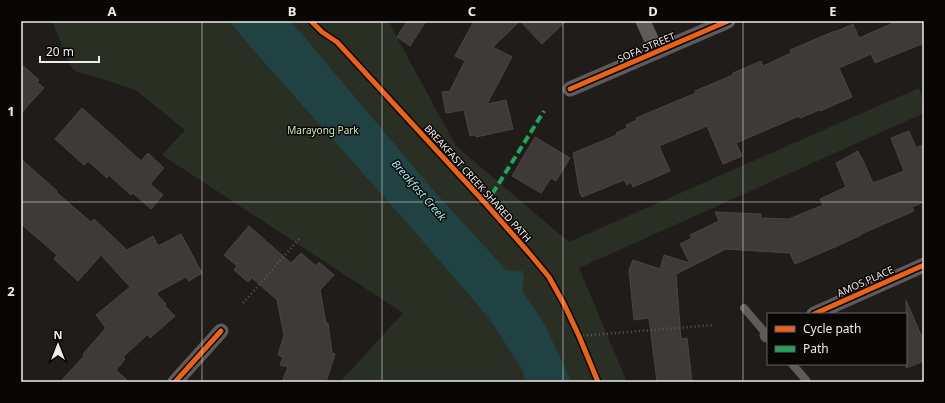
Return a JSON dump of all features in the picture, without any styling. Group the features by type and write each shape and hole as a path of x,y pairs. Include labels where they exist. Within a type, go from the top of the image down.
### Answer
{"street":[{"path":"643,21 657,52"},
{"name":"SOFA STREET","path":"570,90 728,21"},
{"name":"AMOS PLACE","path":"816,313 924,265"},
{"path":"175,382 221,331"}],"lane":[{"path":"744,308 767,334"},
{"path":"793,365 806,380"}],"path":[{"path":"243,303 301,237"},
{"path":"579,336 714,325"},
{"path":"576,329 582,342"}],"green space":[{"name":"Marayong Park","path":"52,21 388,21 456,146 569,242 919,88 924,104 924,113 579,268 627,382 340,382 403,313 162,155 185,130 137,91 77,72 70,66"}],"water":[{"name":"Breakfast Creek","path":"229,21 289,21 300,32 434,191 506,270 522,271 524,278 522,290 544,323 570,382 525,382 523,371 489,318"}],"building":[{"path":"407,21 426,21 410,46 397,37"},
{"path":"474,21 520,21 493,47 512,57 487,104 506,100 513,129 476,137 476,135 470,136 464,110 446,113 442,92 450,91 465,61 455,56"},
{"path":"520,21 566,21 542,44"},
{"path":"898,21 924,21 924,43 875,63 871,54 839,68 852,97 820,111 819,110 800,118 799,116 736,143 742,156 723,164 707,126 659,146 670,171 633,187 631,182 627,185 624,180 582,197 580,194 573,153 617,135 616,133 627,128 626,125 637,120 636,118 696,93 695,91 761,61 763,66 791,53 790,50 853,24 859,38"},
{"path":"21,64 39,80 37,82 44,88 21,113"},
{"path":"82,108 141,161 148,153 164,168 150,184 163,195 151,209 133,193 131,195 109,175 107,178 88,161 84,165 55,139"},
{"path":"909,131 916,148 924,144 924,202 912,207 914,211 795,264 790,253 726,249 676,274 681,339 687,338 692,382 657,382 649,318 634,320 629,270 633,260 660,269 664,255 690,263 680,244 692,238 690,235 719,221 715,212 761,214 760,218 789,219 823,205 820,199 846,187 836,163 858,151 873,183 904,171 891,138"},
{"path":"535,137 570,158 556,181 551,178 541,193 512,176"},
{"path":"21,159 57,191 56,192 91,222 94,219 127,250 153,236 158,246 181,234 202,273 189,281 186,277 156,293 166,304 164,305 175,316 150,338 148,334 123,357 125,359 116,370 129,382 60,382 84,356 83,354 106,328 96,315 130,287 101,255 78,281 54,259 57,255 21,224"},
{"path":"249,226 291,263 301,253 316,266 319,262 334,275 320,290 326,323 328,323 332,353 335,354 326,382 282,382 288,367 280,365 283,357 278,355 284,335 277,300 252,278 248,282 234,270 237,266 224,255"},
{"path":"906,300 924,342 924,361 906,368 907,313"}],"marked path":[{"path":"486,204 544,111"}],"cycle path":[{"name":"BREAKFAST CREEK SHARED PATH","path":"311,21 322,32 337,42 486,204 549,277 579,336 598,382"},
{"path":"570,89 728,21"},
{"path":"816,313 924,265"},
{"path":"175,382 221,331"}]}
